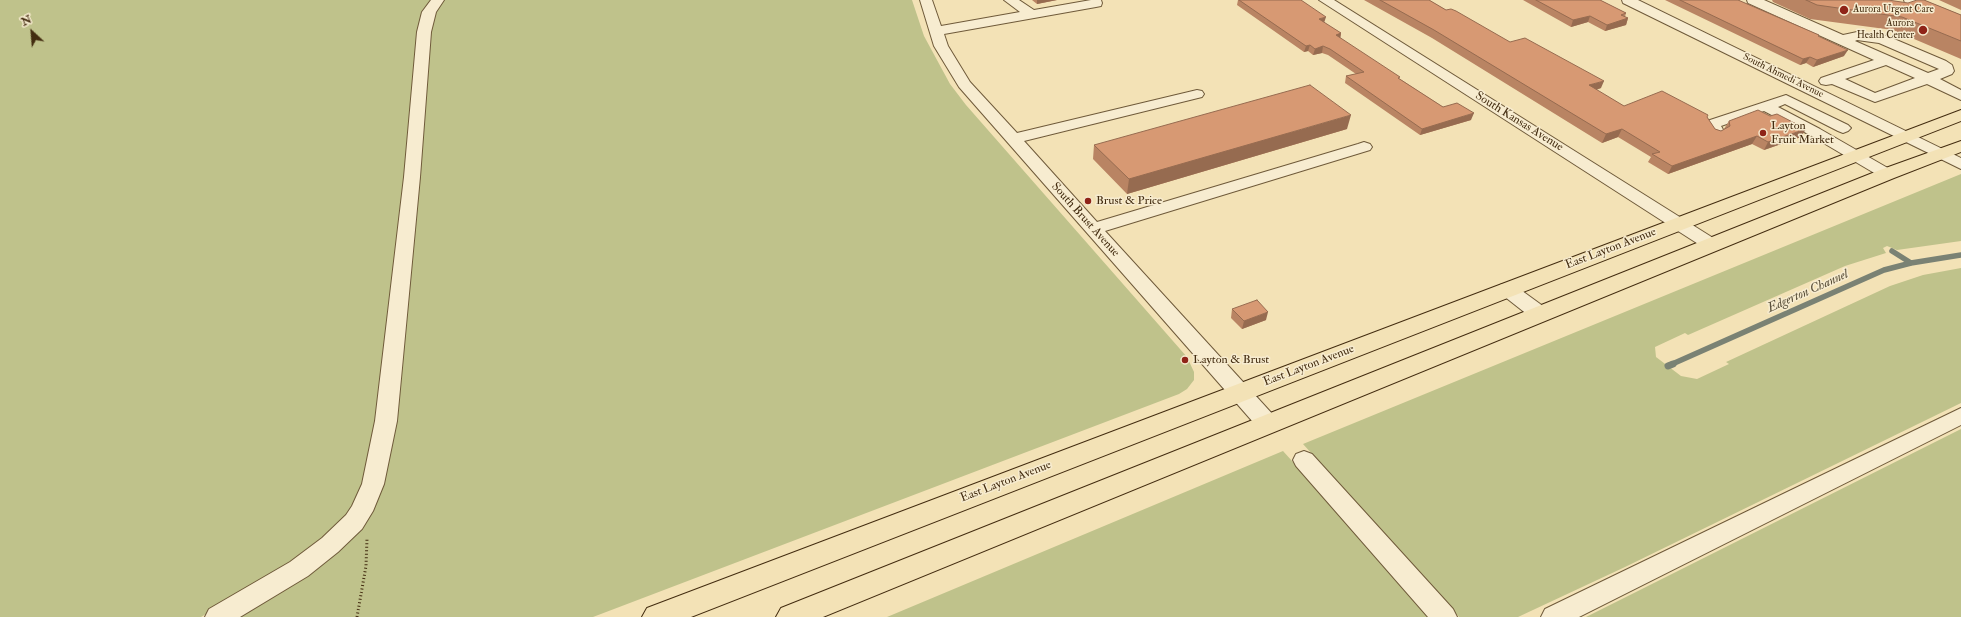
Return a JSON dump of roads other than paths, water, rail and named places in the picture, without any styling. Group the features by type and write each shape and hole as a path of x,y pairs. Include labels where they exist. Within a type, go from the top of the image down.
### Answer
{"main road":[{"name":"East Layton Avenue","path":"657,617 1961,115"},
{"path":"790,617 1939,153 1961,146"}],"street":[{"path":"218,617 314,558 346,531 362,511 373,484 386,421 412,177 424,32 429,12 438,0"},
{"name":"South Brust Avenue","path":"926,0 936,32 951,64 964,84 1268,424"},
{"path":"1010,0 1033,15"},
{"name":"South Kansas Avenue","path":"1325,0 1712,245"},
{"name":"South Ahmedi Avenue","path":"1628,0 1961,164"},
{"path":"1753,0 1929,79 1961,96"},
{"path":"1910,0 1961,21"},
{"path":"936,32 1096,3"},
{"path":"1833,78 1875,98 1947,71 1947,68 1882,39 1857,36 1842,40"},
{"path":"1807,88 1887,60"},
{"path":"1012,139 1197,94"},
{"path":"1717,132 1712,124 1786,99 1843,128"},
{"path":"1805,108 1831,100"},
{"path":"1765,106 1815,132 1853,156 1887,174"},
{"path":"1093,229 1364,147"},
{"path":"1508,289 1540,314"},
{"path":"1554,617 1961,416"},
{"path":"1304,460 1444,617"}],"waterway":[{"path":"1892,251 1911,263"},
{"name":"Edgerton Channel","path":"1911,263 1961,255"},
{"name":"Edgerton Channel","path":"1670,365 1884,270 1911,263"},
{"name":"Edgerton Channel","path":"1668,366 1673,364"}],"place":[{"name":"Aurora Urgent Care","path":"1844,10"},
{"name":"Aurora Health Center","path":"1923,30"},
{"name":"Layton Fruit Market","path":"1763,133"},
{"name":"Brust & Price","path":"1088,201"},
{"name":"Layton & Brust","path":"1185,360"}]}
